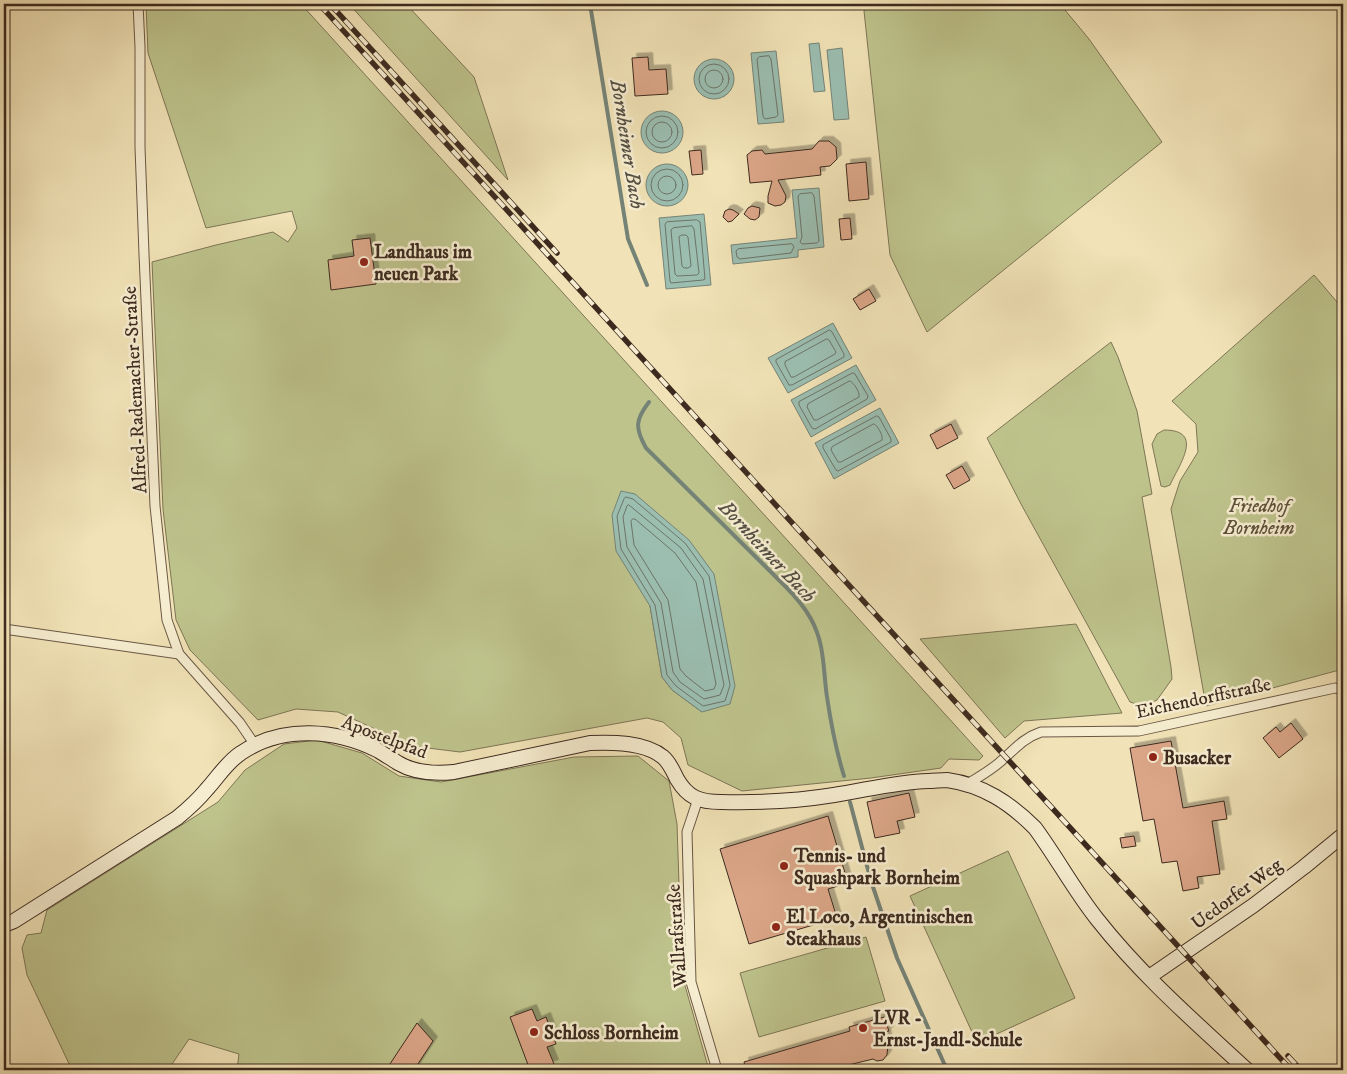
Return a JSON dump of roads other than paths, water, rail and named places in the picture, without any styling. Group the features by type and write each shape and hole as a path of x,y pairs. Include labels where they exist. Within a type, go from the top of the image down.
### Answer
{"street":[{"name":"Alfred-Rademacher-Straße","path":"138,4 143,244 155,506 167,620 179,654 240,723 255,744"},
{"path":"4,629 179,654"},
{"name":"Eichendorffstraße","path":"966,785 999,763 1031,735 1041,732 1140,731 1335,688 1343,690"},
{"name":"Apostelpfad","path":"4,925 14,921 177,818 198,800 234,758 255,744 286,734 314,733 342,737 366,745 408,768 437,773 454,772 590,743 631,744 652,750 663,757 684,790 698,799"},
{"path":"698,799 720,802 797,800 914,782 946,780 983,790 1005,801 1023,815 1035,828 1097,919 1171,1000 1247,1070"},
{"name":"Wallrafstraße","path":"698,799 687,832 691,982 718,1070"},
{"name":"Uedorfer Weg","path":"1149,977 1254,905 1343,835"}],"water":[{"path":"819,43 825,91 814,92 809,44"},
{"path":"842,48 849,119 834,120 827,50"},
{"path":"776,51 784,122 758,124 751,53"},
{"path":"718,59 725,62 731,68 734,79 733,87 725,96 718,99 710,99 703,96 695,87 694,75 697,68 706,60"},
{"path":"658,111 666,111 677,117 683,132 677,147 666,153 658,153 647,147 641,136 641,128 647,117"},
{"path":"667,164 682,170 688,185 682,200 667,206 652,200 646,185 652,170"},
{"path":"819,188 824,247 798,250 798,257 733,264 731,245 797,238 792,190"},
{"path":"704,214 711,285 666,289 659,218"},
{"path":"833,323 852,358 788,393 768,358"},
{"path":"856,365 876,400 811,437 791,400"},
{"path":"880,408 899,443 834,479 815,443"},
{"path":"621,491 635,494 689,540 714,574 735,686 730,704 702,712 672,690 662,677 650,606 616,551 612,515"}],"waterway":[{"name":"Bornheimer Bach","path":"590,4 628,239 647,285"},
{"name":"Bornheimer Bach","path":"649,402 641,414 638,424 638,429 646,448 789,590 802,605 816,628 823,657 830,717 844,776"},
{"name":"Bornheimer Bach","path":"850,802 871,881 897,958 947,1070"}],"railway":[{"path":"319,4 1291,1070"},
{"path":"330,4 557,253"},
{"path":"1288,1056 1301,1070"}],"place":[{"name":"Landhaus im neuen Park","path":"364,262"},
{"name":"Busacker","path":"1153,757"},
{"name":"Tennis- und Squashpark Bornheim","path":"784,866"},
{"name":"El Loco, Argentinischen Steakhaus","path":"776,927"},
{"name":"LVR - Ernst-Jandl-Schule","path":"863,1028"},
{"name":"Schloss Bornheim","path":"534,1032"}],"park label":[{"name":"Friedhof Bornheim","path":"1259,516"}]}
